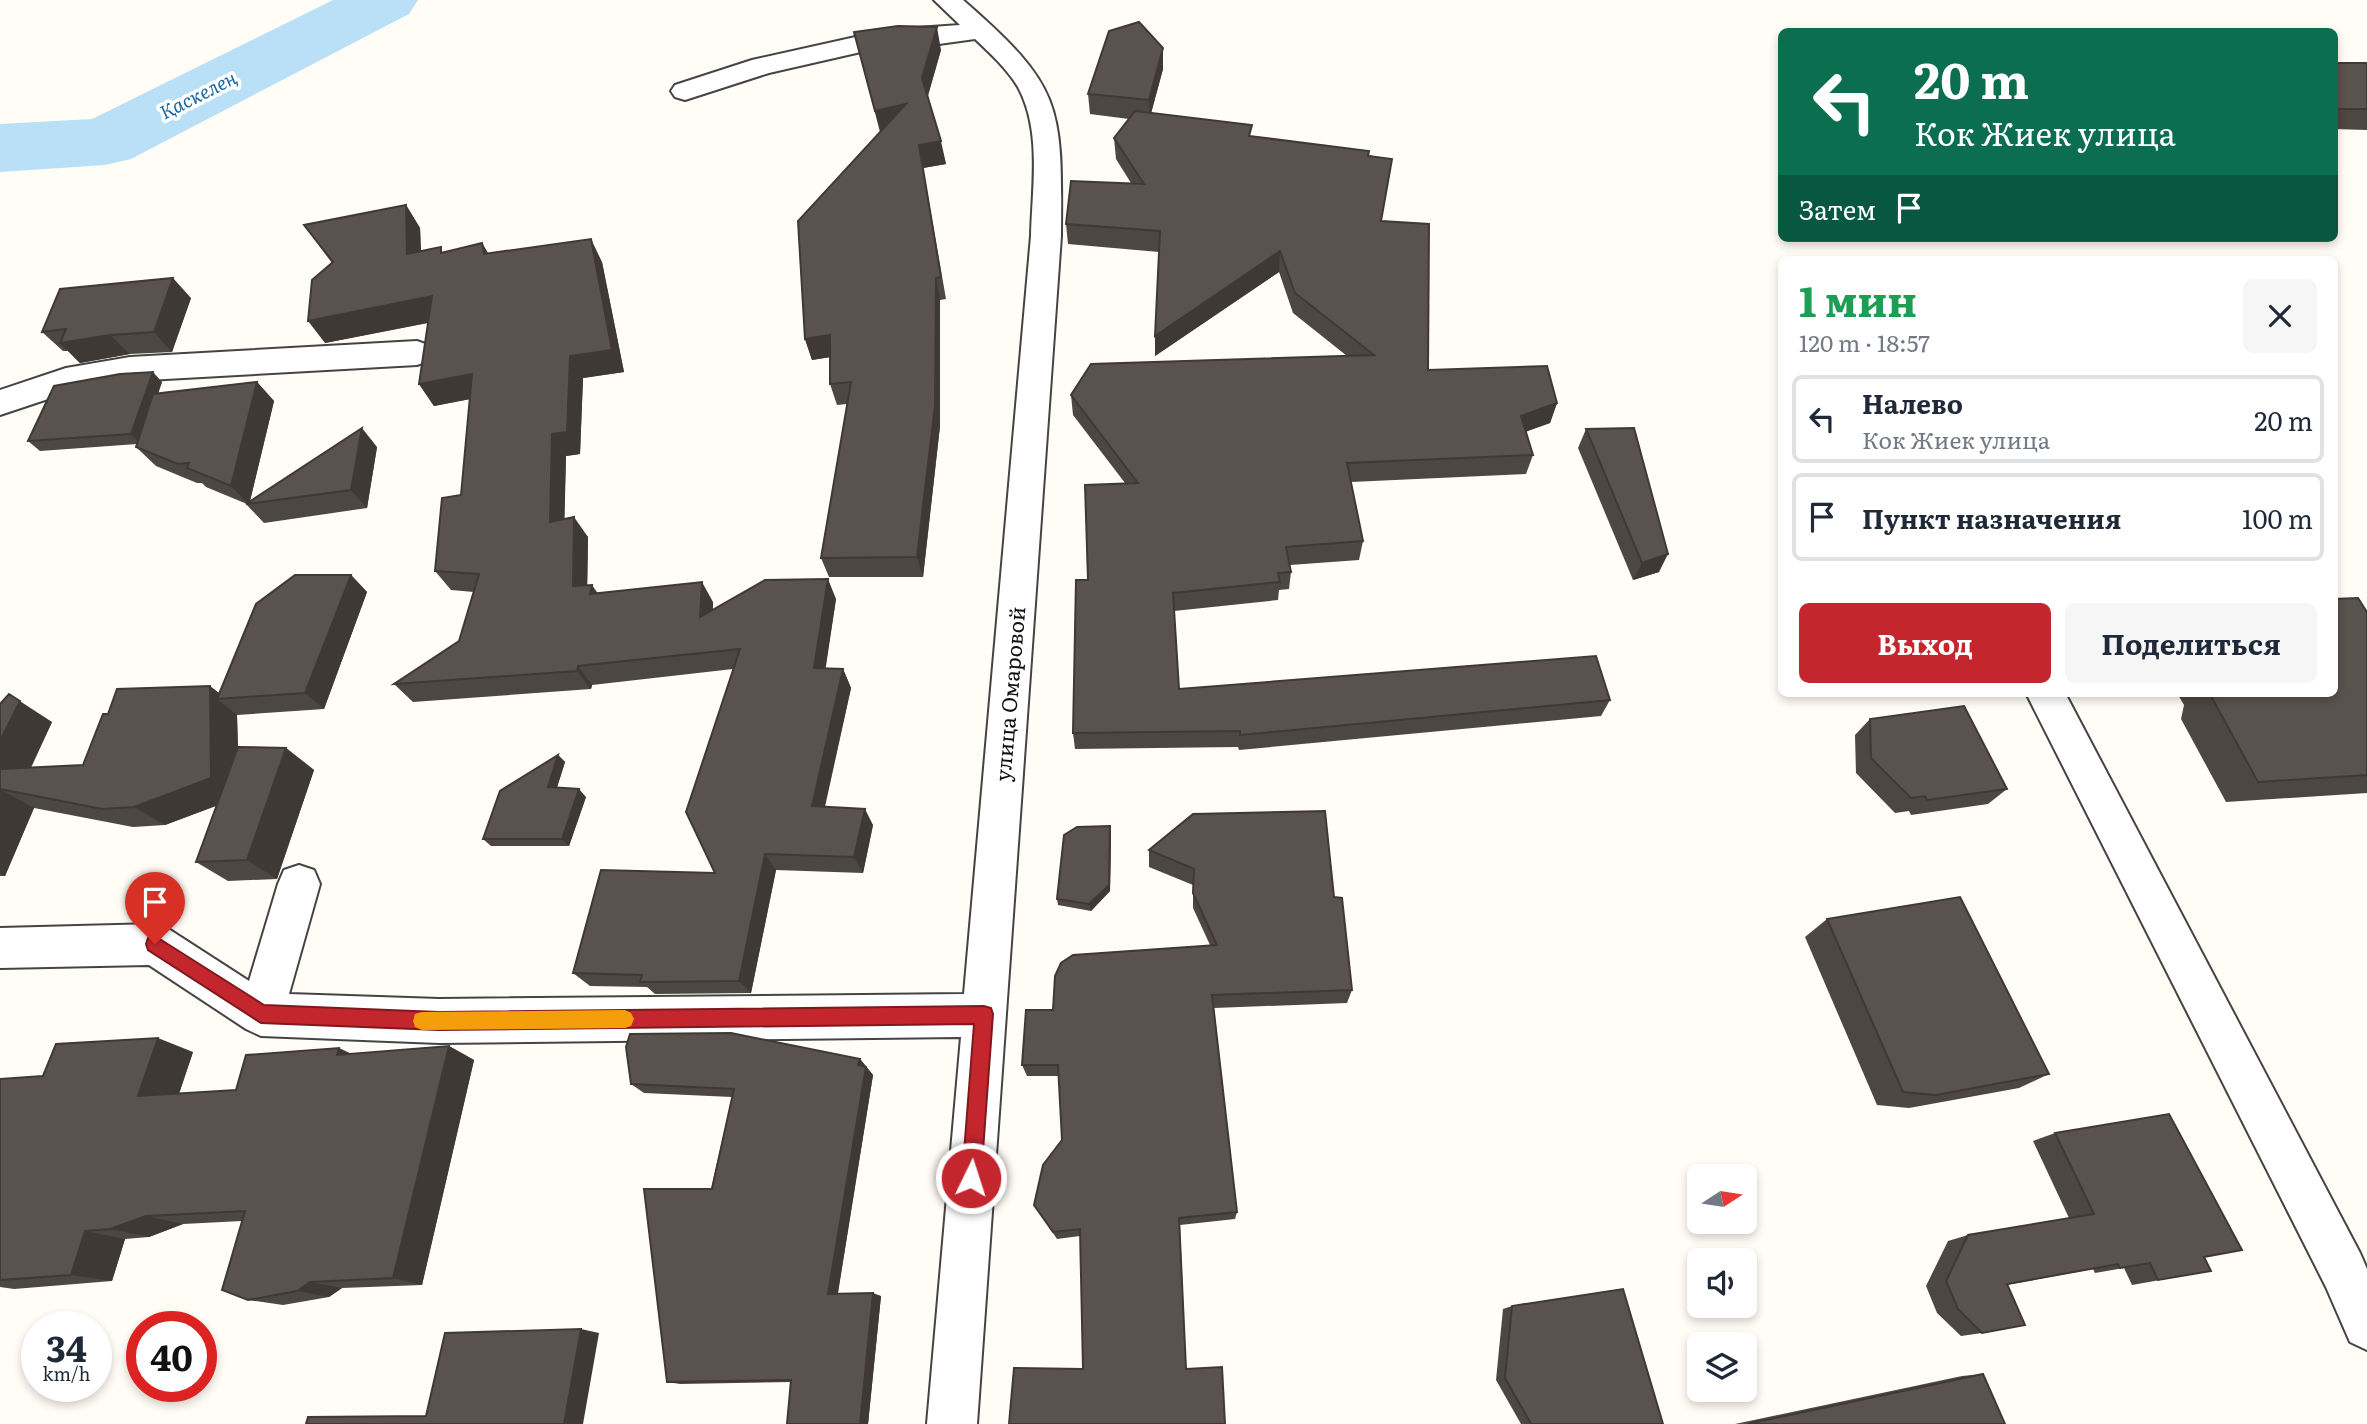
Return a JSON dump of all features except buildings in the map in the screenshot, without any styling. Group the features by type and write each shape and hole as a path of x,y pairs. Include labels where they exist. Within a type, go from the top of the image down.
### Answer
{"street":[{"name":"улица Омаровой","path":"947,0 1024,75 1037,98 1045,125 1046,224 1041,320 952,1424"},
{"path":"685,91 762,66 887,38 939,36 980,30"},
{"path":"0,403 66,380 130,369 417,353"},
{"path":"2047,697 2343,1270 2367,1325"},
{"path":"261,1014 299,884"},
{"path":"0,948 155,944 261,1014 439,1021 984,1014"}],"waterway":[{"name":"Қаскелең","path":"0,148 105,142 385,0"}],"slow traffic":[{"path":"422,1021 625,1019"}],"route":[{"path":"155,944 261,1014 439,1021 984,1014 971,1178"}]}
